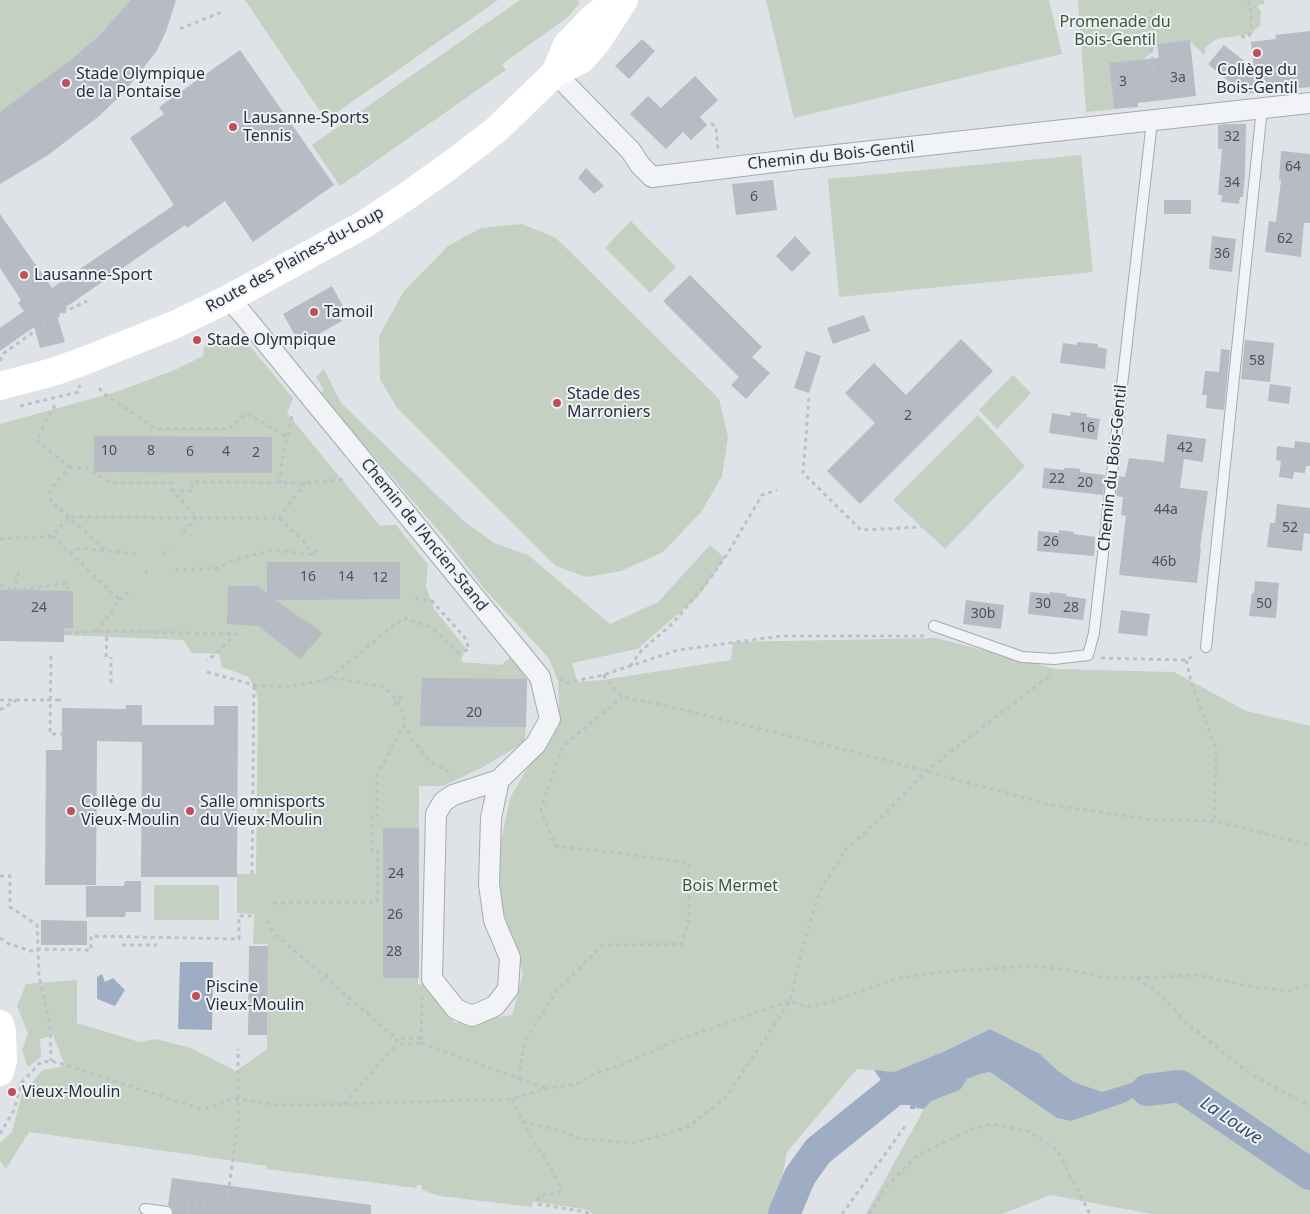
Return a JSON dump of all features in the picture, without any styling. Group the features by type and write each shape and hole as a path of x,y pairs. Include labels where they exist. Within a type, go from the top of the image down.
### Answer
{"main road":[{"name":"Route des Plaines-du-Loup","path":"555,73 567,45 591,20 615,0"},
{"name":"Route des Plaines-du-Loup","path":"0,386 56,370 120,348 174,325 228,299 350,232 407,196 449,166 496,130 555,73 582,59 598,40 624,0"},
{"path":"0,1024 3,1060 0,1072"}],"street":[{"name":"Chemin du Bois-Gentil","path":"555,73 631,151 640,165 652,177 1310,103"},
{"name":"Chemin de l'Ancien-Stand","path":"228,299 241,312 540,677 550,719 536,744 490,783 453,795 443,802 436,814 432,979"},
{"path":"432,979 456,1009 472,1016 495,1006 508,989 510,958 494,920 489,884 490,783"}],"lane":[{"path":"1206,647 1262,108"},
{"name":"Chemin du Bois-Gentil","path":"1088,655 1094,633 1156,121"},
{"path":"934,626 1022,656 1054,659 1088,655"},
{"path":"144,1209 168,1212"}],"path":[{"path":"1241,37 1249,36 1251,31 1251,10 1248,0"},
{"path":"1151,9 1149,35 1154,72"},
{"path":"180,29 224,11"},
{"path":"711,123 716,127 718,154"},
{"path":"0,361 4,353 35,331 66,311 88,301"},
{"path":"99,388 103,393 157,429 229,429 248,413 287,437"},
{"path":"809,398 803,474 861,530 921,527"},
{"path":"56,405 36,440 69,467 86,468 111,483 172,483 172,491 197,517"},
{"path":"280,483 282,460 293,412"},
{"path":"69,467 50,490 51,501 105,550"},
{"path":"172,491 192,491 192,482 304,483 347,479"},
{"path":"279,518 304,483"},
{"path":"630,666 641,651 673,623 706,584 728,553 762,496 777,490"},
{"path":"69,516 279,518 304,542 313,555"},
{"path":"0,539 52,536 69,516"},
{"path":"182,534 197,517"},
{"path":"52,536 120,600"},
{"path":"313,555 320,546"},
{"path":"69,553 80,548 138,554"},
{"path":"162,555 169,548"},
{"path":"175,570 218,568 234,560 274,550 313,555"},
{"path":"144,574 150,569"},
{"path":"14,591 19,570"},
{"path":"0,585 14,591 68,583 68,591"},
{"path":"96,632 130,588"},
{"path":"329,679 404,618 431,627 459,653 469,649 465,638 432,601 412,598"},
{"path":"558,676 566,683 603,675 678,650 780,636 922,636 934,626"},
{"path":"67,628 65,633 236,634 207,661"},
{"path":"106,632 106,657"},
{"path":"1088,655 1093,658 1186,660 1206,647"},
{"path":"51,656 50,734 70,734"},
{"path":"111,657 111,683"},
{"path":"523,1122 559,1130 580,1139 635,1143 688,1127 726,1097 790,1000 805,939 820,890 846,849 885,814 927,770 1048,676 1054,659"},
{"path":"1186,660 1192,685 1216,749 1214,821"},
{"path":"207,672 254,685 287,686 340,679 384,687 398,701 403,713 404,725 414,742 430,762 451,774 474,773 490,783"},
{"path":"603,675 622,697 664,705 927,770 1051,805 1154,820 1214,821 1310,845"},
{"path":"252,874 254,685"},
{"path":"394,705 404,693"},
{"path":"518,1079 524,1042 558,989 603,945 682,944 689,918 689,864 618,852 555,846 541,809 564,746 622,697"},
{"path":"0,700 62,700"},
{"path":"0,710 18,700"},
{"path":"273,903 377,902 378,852 372,852 372,818 377,818 377,776 404,725"},
{"path":"0,876 10,876 10,907 37,925 39,976 50,1026 51,1061"},
{"path":"0,938 9,944 31,951 37,949 91,950 91,936 239,939 239,916 256,916"},
{"path":"267,921 274,933 397,1039 421,1038"},
{"path":"122,945 157,945"},
{"path":"0,1134 14,1110 22,1082 41,1062 51,1061 201,1109 213,1107 230,1099 279,1105 512,1098 545,1089 576,1084 596,1073 621,1065 674,1041 790,1000 806,1007 827,1003 894,979 942,972 1030,966 1070,970 1102,978 1197,976 1254,987 1288,991 1310,985"},
{"path":"320,982 330,971"},
{"path":"1137,978 1158,992 1189,1025 1249,1073 1310,1106"},
{"path":"421,1043 422,984 432,979"},
{"path":"347,1006 349,998"},
{"path":"344,1104 397,1044 397,1039"},
{"path":"397,1044 421,1043 545,1089"},
{"path":"187,1214 188,1204 226,1210 239,1116 238,1049"},
{"path":"512,1098 523,1122 560,1186 559,1193 539,1196 537,1204 589,1214"},
{"path":"869,1214 886,1187 914,1157 968,1130 992,1124 1028,1132 1057,1150 1090,1214"},
{"path":"842,1214 906,1125"}],"green space":[{"name":"Stade Olympique de la Pontaise","path":"0,0 176,0 166,31 156,52 123,93 48,155 0,184"},
{"path":"245,0 498,0 326,120"},
{"path":"520,0 577,0 580,3 568,17 502,64 506,70 340,186 312,145"},
{"path":"766,0 1049,0 1062,54 794,118"},
{"name":"Promenade du Bois-Gentil","path":"1078,0 1264,0 1264,4 1257,7 1261,12 1260,26 1252,34 1216,39 1206,47 1204,55 1189,40 1158,44 1146,58 1134,63 1109,63 1114,109 1086,112"},
{"path":"1081,155 1093,272 839,297 828,179"},
{"path":"631,221 676,267 650,293 605,248"},
{"name":"Stade des Marroniers","path":"522,224 556,238 719,399 728,437 722,476 702,511 663,552 621,571 586,577 556,566 397,408 380,379 379,336 404,291 448,246 481,228"},
{"name":"Bois Mermet","path":"228,338 243,338 293,398 287,413 380,526 396,525 428,565 426,587 434,609 465,647 461,662 501,665 511,657 527,679 525,742 481,768 443,786 419,786 418,984 425,985 455,1023 512,1015 523,974 500,900 500,847 510,798 529,765 554,733 559,703 558,681 549,658 487,592 445,538 320,394 324,390 316,377 324,369 341,403 466,523 494,543 528,555 610,624 658,602 710,545 725,558 698,597 637,649 572,663 577,682 602,680 731,660 733,642 936,638 1056,669 1174,672 1246,711 1310,726 1310,1214 1152,1214 1050,1195 1002,1214 866,1214 924,1109 931,1101 960,1090 967,1079 990,1072 1057,1118 1071,1121 1124,1103 1147,1090 1152,1076 1102,1092 1074,1082 1058,1071 1040,1054 990,1029 945,1051 894,1072 857,1069 787,1152 775,1214 593,1214 588,1210 538,1202 533,1202 532,1207 440,1196 422,1190 422,1185 417,1185 416,1188 266,1169 267,1166 29,1132 6,1169 0,1161 0,1143 12,1132 22,1094 43,1070 65,1066 53,1035 40,1039 41,1057 28,1067 22,1050 28,1034 17,1006 26,984 77,980 77,1023 139,1042 156,1039 191,1048 236,1071 267,1049 268,944 253,944 254,914 237,913 237,874 256,874 258,703 257,695 249,677 222,667 219,654 192,653 183,640 64,635 64,642 0,641 0,424 116,392 175,370 203,356 204,347"},
{"path":"1013,375 1031,393 997,429 979,410"},
{"path":"978,415 1025,466 945,549 893,500"},
{"path":"154,885 219,885 219,920 154,920"}],"water":[{"name":"Piscine Vieux-Moulin","path":"180,962 213,962 212,1030 178,1029"},
{"path":"102,974 105,982 113,978 125,990 115,1006 97,999 97,977"},
{"path":"990,1029 1040,1054 1058,1071 1074,1082 1102,1092 1153,1076 1147,1090 1124,1103 1071,1121 1057,1118 990,1072 967,1079 960,1090 931,1101 924,1109 916,1108 915,1105 915,1109 910,1109 910,1105 901,1105 874,1070 894,1072 945,1051"}],"building":[{"name":"Stade Olympique de la Pontaise","path":"131,0 176,0 166,31 156,52 123,93 98,117 48,155 0,184 0,112 73,58 100,35"},
{"path":"1310,31 1310,87 1244,94 1208,64 1224,45 1254,69 1251,42 1276,39 1275,35"},
{"path":"642,39 655,51 629,79 615,66"},
{"path":"1190,40 1196,96 1138,103 1138,107 1114,109 1109,63 1159,58 1157,44"},
{"path":"240,50 334,185 253,242 225,201 187,228 185,225 66,307 67,309 57,316 65,342 40,348 34,327 0,351 0,328 24,311 18,303 21,300 0,268 0,214 52,288 174,205 130,138 164,114 159,107"},
{"path":"695,76 718,100 700,117 707,125 691,140 683,132 666,149 630,114 648,96 661,108"},
{"path":"1246,124 1245,175 1243,197 1240,197 1239,204 1221,202 1222,195 1218,195 1222,149 1218,149 1218,125"},
{"path":"1281,151 1310,154 1310,223 1304,223 1301,257 1265,252 1269,221 1276,222 1281,180 1279,180"},
{"path":"586,168 604,186 594,194 578,178"},
{"path":"773,180 777,210 736,215 732,184"},
{"path":"1164,200 1191,200 1191,214 1164,214"},
{"path":"795,236 811,253 792,272 776,256"},
{"path":"1212,236 1236,239 1232,272 1209,269"},
{"path":"690,275 762,347 752,357 770,373 746,399 731,385 739,377 663,301"},
{"name":"Tamoil","path":"332,286 345,310 338,314 342,321 308,340 303,333 296,337 283,314"},
{"path":"864,315 870,331 833,344 827,328"},
{"path":"961,339 993,371 860,504 827,471 875,423 845,393 874,363 906,395"},
{"path":"1245,340 1274,343 1270,382 1241,379"},
{"path":"1077,342 1098,344 1098,347 1107,349 1105,369 1060,363 1063,343 1077,345"},
{"path":"1221,349 1230,350 1224,410 1206,408 1207,395 1202,395 1205,371 1219,372"},
{"path":"806,351 821,356 809,393 794,388"},
{"path":"1270,384 1291,387 1289,404 1268,401"},
{"path":"1071,412 1087,414 1087,417 1100,419 1097,440 1049,433 1052,413 1070,416"},
{"path":"1167,434 1206,439 1203,462 1184,459 1180,488 1208,491 1197,583 1119,575 1126,516 1121,515 1123,497 1116,496 1119,476 1125,477 1129,458 1164,462"},
{"path":"94,436 272,437 272,473 94,472"},
{"path":"1295,441 1310,443 1310,466 1306,466 1305,473 1294,472 1293,479 1279,477 1281,461 1276,460 1277,446 1294,448"},
{"path":"1044,468 1064,470 1064,468 1073,468 1080,469 1080,472 1105,475 1103,495 1042,488"},
{"path":"1277,504 1310,508 1310,534 1304,533 1302,551 1267,547 1270,523 1275,523"},
{"path":"1059,530 1095,537 1094,556 1037,551 1038,531 1059,533"},
{"path":"267,562 400,562 400,599 275,600 323,633 300,659 259,626 227,624 228,586 257,586 267,593"},
{"path":"1255,581 1279,583 1276,618 1249,616"},
{"path":"0,590 73,591 73,628 64,628 64,642 0,641"},
{"path":"1030,592 1067,594 1066,596 1086,599 1083,620 1028,614"},
{"path":"966,600 1004,605 1001,629 963,624"},
{"path":"1121,610 1150,614 1147,636 1118,633"},
{"path":"422,678 527,679 526,727 420,726"},
{"name":"Salle omnisports du Vieux-Moulin","path":"126,705 142,705 142,725 214,725 214,706 238,706 237,877 141,877 142,742 97,741 96,885 45,885 46,750 62,750 62,708 126,709"},
{"path":"383,828 419,828 419,978 383,978"},
{"path":"125,881 141,881 141,912 126,912 125,917 86,917 86,886 124,886"},
{"path":"41,920 87,921 87,945 41,945"},
{"path":"249,946 268,946 267,1035 248,1035"},
{"path":"172,1178 371,1205 371,1214 173,1214 173,1209 168,1205"}],"waterway":[{"name":"La Louve","path":"1147,1090 1180,1086 1310,1174"},
{"name":"La Louve","path":"784,1214 800,1176 818,1151 890,1093"}],"place":[{"name":"Collège du Bois-Gentil","path":"1257,53"},
{"name":"Stade Olympique de la Pontaise","path":"66,83"},
{"name":"Lausanne-Sports Tennis","path":"233,127"},
{"name":"Lausanne-Sport","path":"24,275"},
{"name":"Tamoil","path":"314,312"},
{"name":"Stade Olympique","path":"197,340"},
{"name":"Stade des Marroniers","path":"557,403"},
{"name":"Collège du Vieux-Moulin","path":"71,811"},
{"name":"Salle omnisports du Vieux-Moulin","path":"190,811"},
{"name":"Piscine Vieux-Moulin","path":"196,996"},
{"name":"Vieux-Moulin","path":"12,1092"}]}
